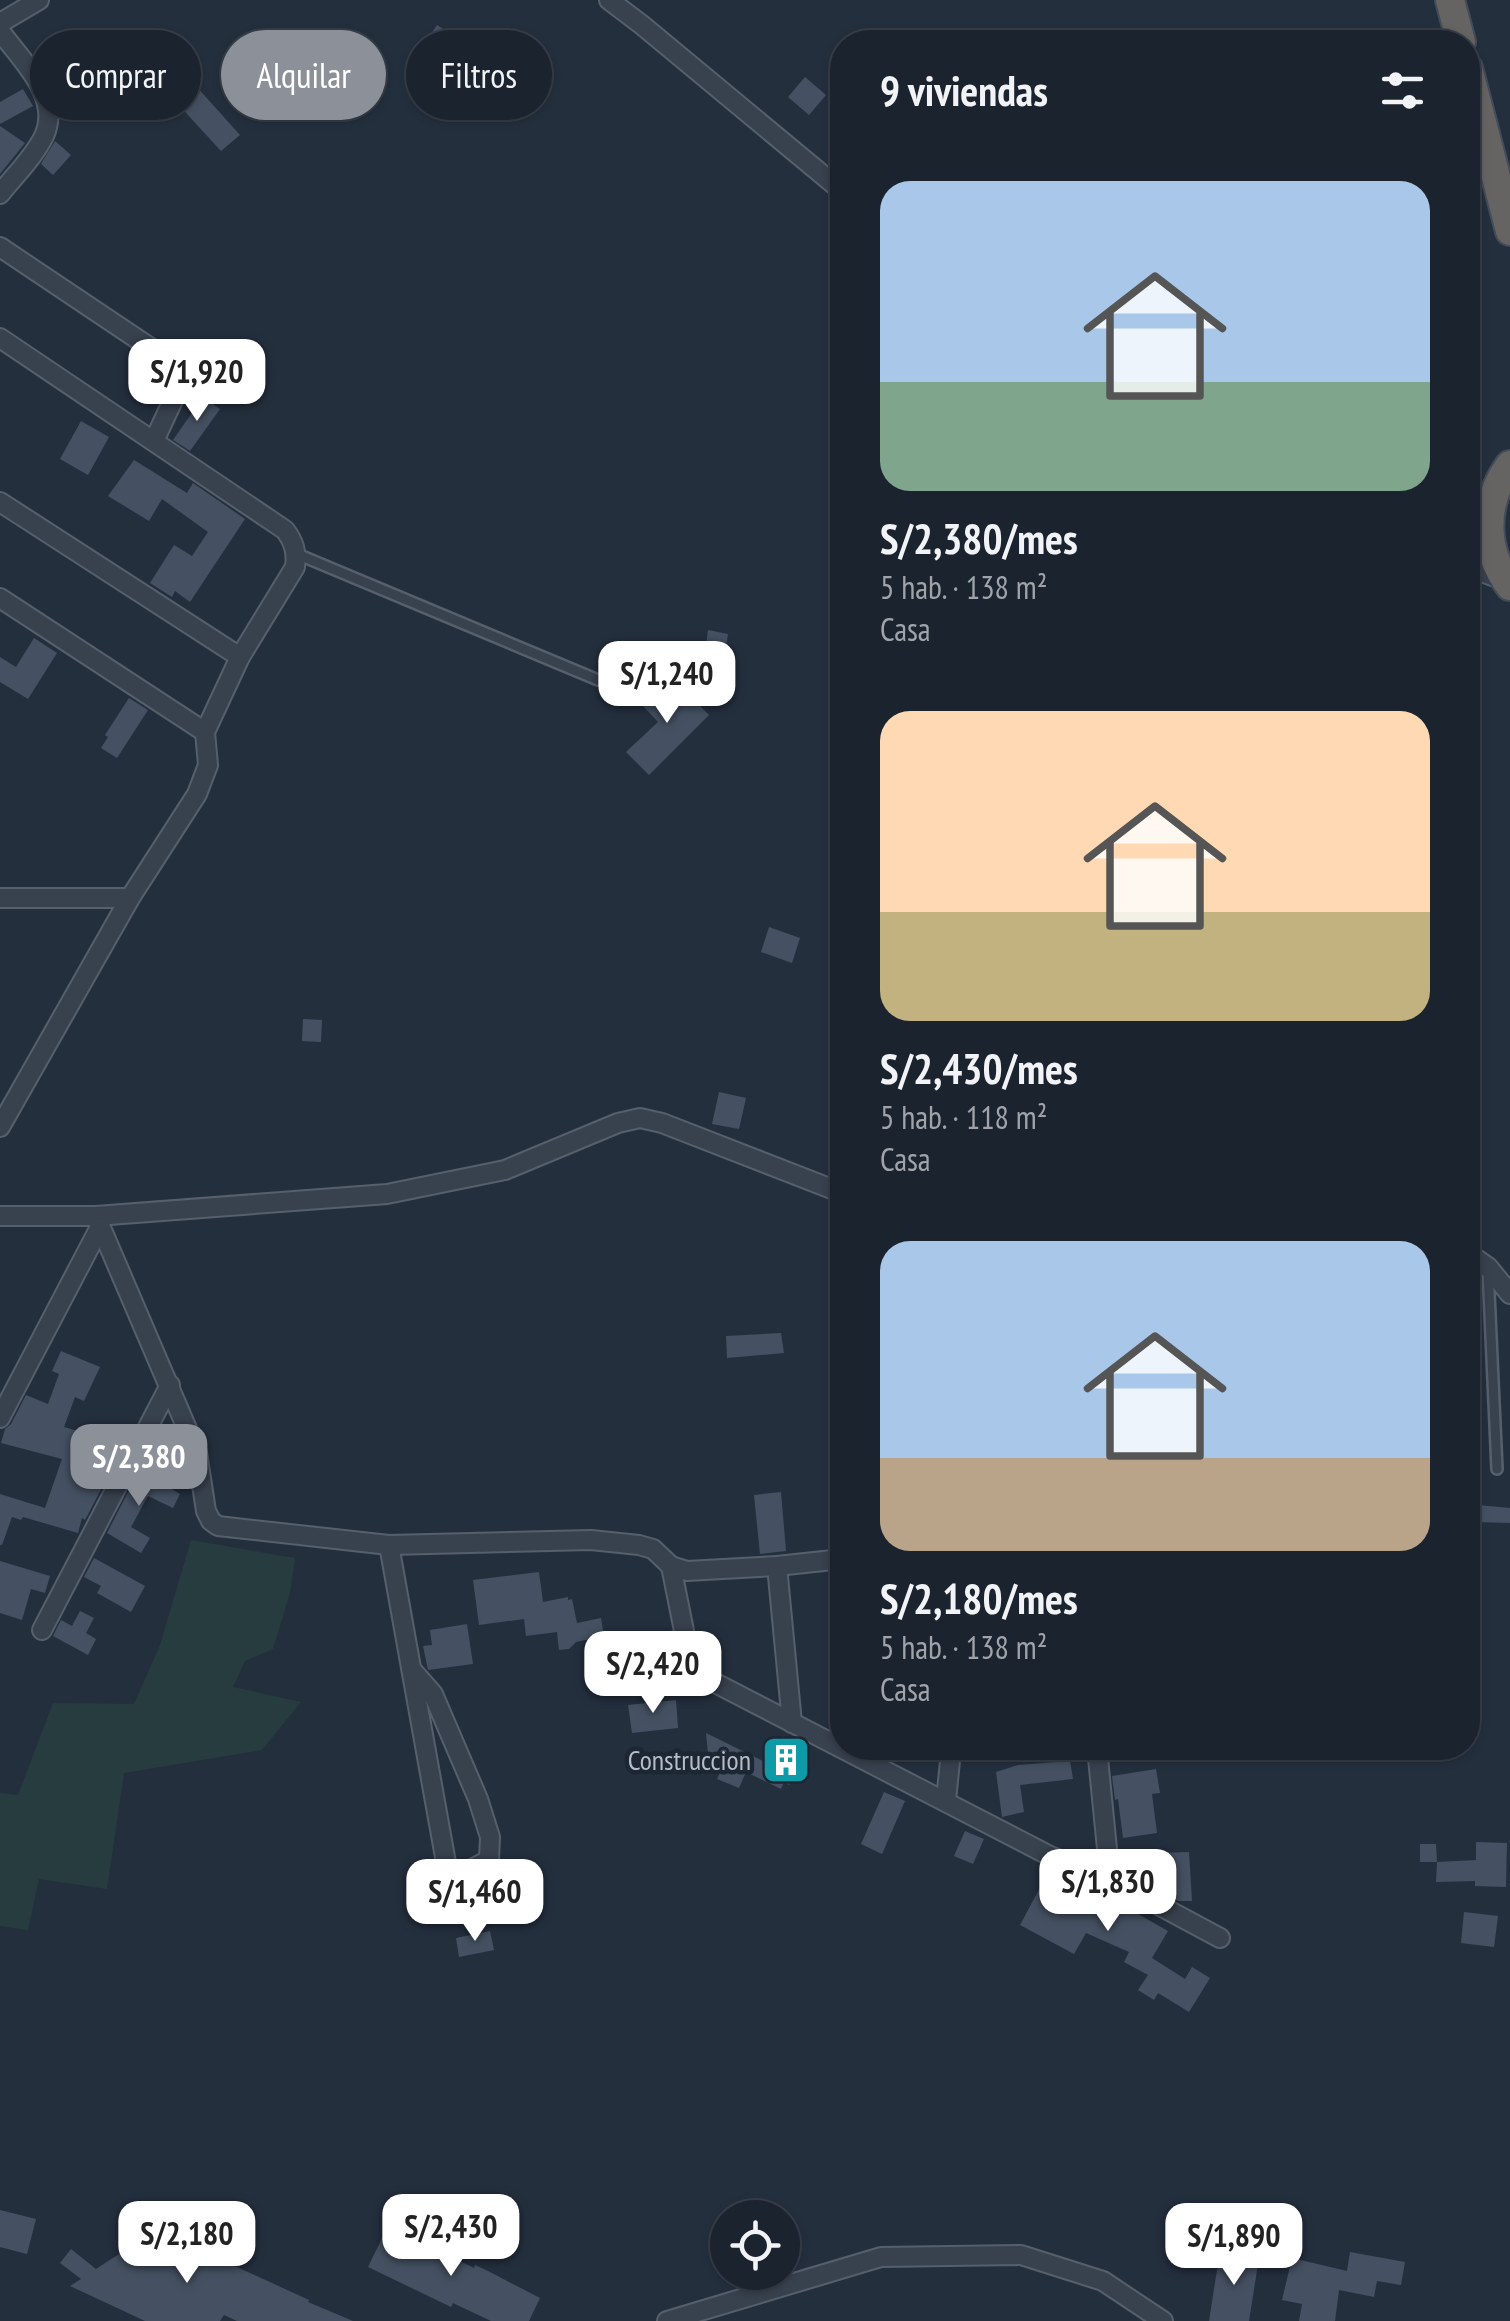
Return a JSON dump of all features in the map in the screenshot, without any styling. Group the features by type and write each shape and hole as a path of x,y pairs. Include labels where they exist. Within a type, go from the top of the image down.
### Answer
{"highway":[{"path":"1450,0 1458,30"},
{"path":"1480,115 1510,231"},
{"path":"1506,472 1490,510 1488,529 1497,565 1508,584"}],"street":[{"path":"0,23 39,0"},
{"path":"610,0 830,181"},
{"path":"0,31 44,91 49,116 38,147 0,194"},
{"path":"0,246 179,367 181,383 154,441"},
{"path":"0,338 285,530 297,554 295,567 240,657 206,732 208,765 203,782 130,898 0,1127"},
{"path":"1480,497 1506,472"},
{"path":"0,502 240,657"},
{"path":"1480,572 1508,584"},
{"path":"0,598 206,732"},
{"path":"0,898 130,898"},
{"path":"0,1216 98,1221 386,1194 505,1170 618,1123 640,1118 830,1188"},
{"path":"98,1221 197,1452 206,1511 218,1526 389,1545 591,1540 639,1544 671,1566 687,1571 830,1560"},
{"path":"0,1418 98,1221"},
{"path":"1480,1261 1510,1294"},
{"path":"42,1630 170,1384"},
{"path":"389,1545 411,1670 448,1874 472,1869 488,1860 490,1837 472,1782 433,1694 411,1670"},
{"path":"671,1566 692,1671 830,1742"},
{"path":"776,1566 792,1723"},
{"path":"866,1760 1050,1856 1110,1880 1220,1938"},
{"path":"946,1800 950,1760"},
{"path":"1097,1760 1110,1880"},
{"path":"667,2321 881,2257 1021,2254 1102,2281 1163,2321"}],"lane":[{"path":"297,554 598,680"},
{"path":"1488,1267 1498,1468"}],"green space":[{"path":"191,1540 295,1558 290,1593 273,1649 245,1661 233,1687 301,1702 262,1750 124,1773 107,1889 39,1879 28,1930 0,1926 0,1793 18,1795 53,1703 134,1704 160,1645"}],"building":[{"path":"805,77 826,95 809,115 788,97"},
{"path":"23,89 30,108 0,124 0,102"},
{"path":"201,92 221,114 221,120 226,120 240,135 221,151 193,120 201,120"},
{"path":"0,126 25,143 0,174"},
{"path":"55,141 71,155 53,175 41,164"},
{"path":"203,397 220,409 190,451 173,440"},
{"path":"81,421 109,437 88,475 60,459"},
{"path":"134,460 187,493 193,483 245,519 190,602 175,591 172,597 150,583 174,545 192,556 208,532 162,499 149,521 108,496"},
{"path":"708,630 728,634 723,665 727,666 721,688 696,681"},
{"path":"34,638 57,653 28,699 0,682 0,657 16,667"},
{"path":"673,678 709,715 649,775 626,752 658,722 643,706"},
{"path":"129,698 148,710 117,758 101,748"},
{"path":"769,927 800,938 792,963 761,952"},
{"path":"303,1019 322,1020 321,1042 302,1041"},
{"path":"719,1092 746,1098 739,1129 712,1124"},
{"path":"781,1333 784,1353 727,1358 726,1336"},
{"path":"61,1351 100,1367 84,1401 75,1397 64,1427 119,1443 118,1457 85,1520 82,1518 78,1533 12,1517 0,1545 0,1494 45,1508 62,1459 1,1443 26,1395 48,1404 59,1374 52,1371"},
{"path":"140,1469 180,1494 173,1508 148,1496 131,1527 150,1538 141,1553 107,1533"},
{"path":"781,1492 786,1551 760,1554 754,1495"},
{"path":"1480,1505 1510,1508 1510,1523 1480,1522"},
{"path":"94,1558 145,1586 131,1612 97,1593 101,1586 84,1577"},
{"path":"0,1561 50,1576 45,1593 31,1589 22,1620 0,1613"},
{"path":"539,1572 543,1602 572,1599 577,1623 601,1618 604,1636 559,1650 557,1632 526,1636 524,1619 479,1625 473,1580"},
{"path":"80,1611 94,1618 86,1633 96,1639 88,1655 53,1636 61,1620 72,1626"},
{"path":"467,1624 473,1664 428,1670 423,1646 432,1645 430,1630"},
{"path":"676,1700 678,1728 632,1733 628,1705"},
{"path":"706,1733 769,1764 783,1736 807,1748 789,1785 784,1782 781,1789 746,1772 739,1788 717,1779 725,1762 708,1754"},
{"path":"1070,1761 1073,1779 1020,1785 1024,1812 1002,1817 996,1772 1018,1765"},
{"path":"1156,1769 1160,1793 1152,1794 1157,1833 1123,1838 1112,1776"},
{"path":"884,1792 905,1801 882,1854 861,1844"},
{"path":"965,1831 984,1839 973,1864 954,1856"},
{"path":"1476,1842 1507,1843 1506,1887 1475,1886 1475,1881 1436,1882 1437,1862 1476,1860"},
{"path":"1420,1844 1436,1844 1437,1862 1420,1862"},
{"path":"1189,1852 1192,1901 1178,1901 1160,1892 1159,1853"},
{"path":"1050,1869 1080,1881 1168,1931 1152,1958 1185,1979 1192,1967 1210,1978 1189,2012 1158,1993 1154,2000 1138,1990 1148,1975 1124,1962 1129,1952 1086,1933 1074,1954 1020,1925"},
{"path":"1464,1912 1498,1916 1494,1947 1461,1943"},
{"path":"490,1931 494,1950 459,1957 456,1938"},
{"path":"0,2210 36,2219 27,2254 0,2247"},
{"path":"388,2226 540,2298 529,2321 491,2321 453,2303 451,2307 368,2267"},
{"path":"156,2230 353,2321 237,2321 224,2315 220,2321 145,2321 70,2286 81,2279 60,2263 71,2249 96,2269"},
{"path":"1220,2251 1259,2258 1249,2321 1209,2321"},
{"path":"1350,2252 1405,2262 1401,2285 1377,2281 1374,2297 1339,2290 1335,2321 1299,2321 1302,2304 1282,2300 1292,2258 1347,2271"}],"place":[{"name":"Construccion","path":"786,1760"}]}
